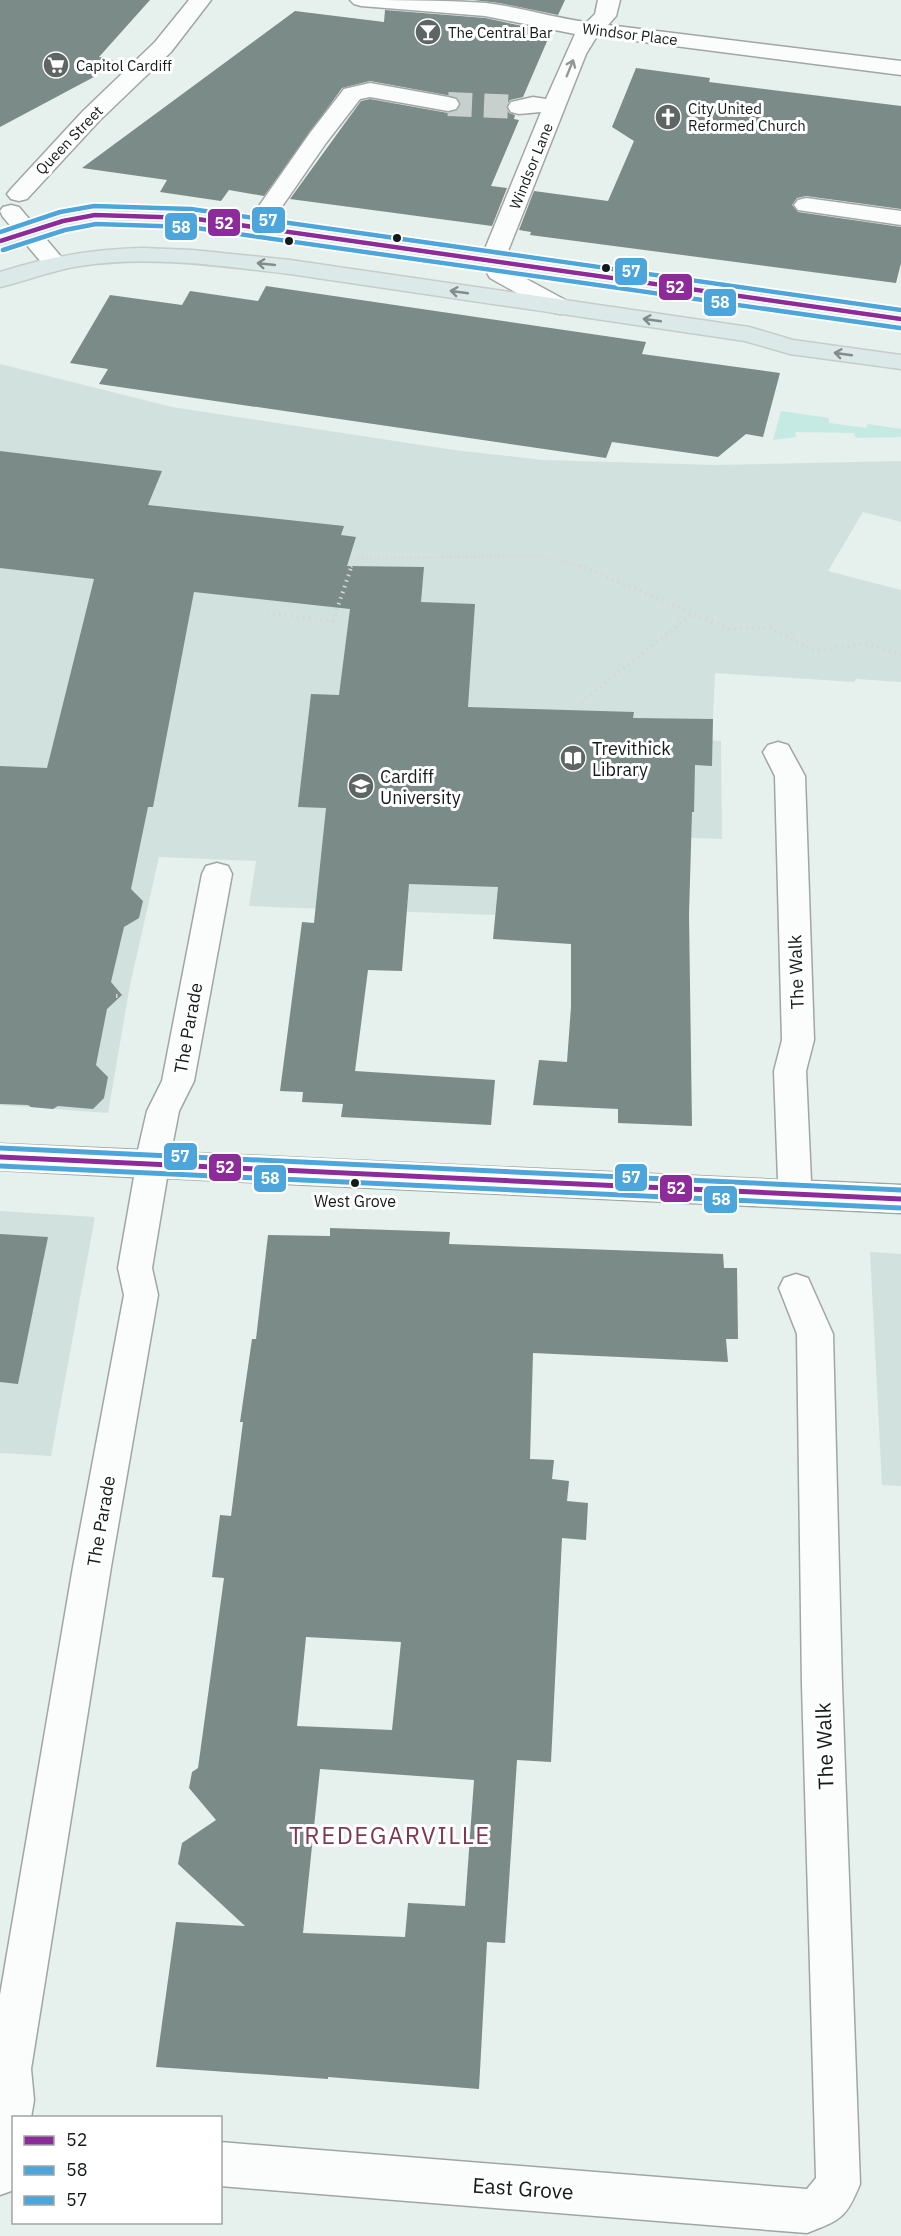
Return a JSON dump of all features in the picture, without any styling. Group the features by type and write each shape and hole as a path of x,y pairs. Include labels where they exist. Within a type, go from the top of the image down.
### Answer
{"main road":[{"path":"0,241 63,221 95,215 190,218 901,320"},
{"path":"0,280 55,264 116,255 242,262 749,334 790,347 901,362"}],"street":[{"name":"Queen Street","path":"8,202 91,116 111,84 163,47 200,0"},
{"name":"Windsor Lane","path":"492,261 582,39 605,16 609,0"},
{"name":"Windsor Place","path":"369,1 427,4 514,14 536,17 557,25 901,68"},
{"path":"257,226 318,138 352,94 370,90 448,104"},
{"path":"519,107 532,104 554,107"},
{"path":"8,202 27,231 55,264"},
{"path":"806,205 901,218"},
{"path":"492,261 498,273 560,306"},
{"name":"The Walk","path":"778,752 790,776 798,1040 790,1071 795,1194"},
{"name":"The Parade","path":"4,2156 12,2100 9,2069 92,1567 141,1295 135,1268 164,1111 178,1082 217,874"},
{"path":"0,1157 901,1199"},
{"name":"The Walk","path":"796,1288 814,1334 822,1685 838,2184 824,2204"},
{"name":"East Grove","path":"222,2164 807,2211 824,2204"}],"path":[{"path":"267,614 333,621 352,565 358,558 543,556 578,565 729,629 771,628 814,651 868,645 901,654"},
{"path":"581,702 693,613"},
{"path":"116,996 128,996"}],"shaded area":[{"name":"Cardiff University","path":"0,364 172,407 454,450 543,460 717,465 901,461 901,522 863,512 828,571 901,590 901,682 856,679 854,682 715,673 712,740 721,741 722,839 506,831 495,915 249,906 256,861 159,857 130,985 108,1113 0,1105"},
{"path":"781,411 829,418 829,423 866,428 867,424 901,429 901,437 856,438 854,433 795,432 796,437 773,440"},
{"path":"0,1211 95,1217 51,1456 0,1453"},
{"path":"870,1252 901,1254 901,1486 882,1485"}],"building":[{"name":"Capitol Cardiff","path":"0,0 150,0 99,57 122,62 0,127"},
{"path":"473,0 565,0 558,15"},
{"path":"385,10 485,18 551,32 523,97 510,100 506,106 509,113 515,115 514,119 519,120 491,186 507,188 492,226 290,199 361,101 370,99 448,113 457,111 461,105 457,97 370,81 342,88 264,196 229,190 221,201 160,192 167,180 82,168 295,11 384,22"},
{"path":"636,68 710,78 709,82 901,106 901,209 806,196 797,198 792,205 798,212 901,227 901,263 896,283 530,235 531,232 519,230 534,191 608,201 634,141 612,127"},
{"path":"266,286 646,342 642,354 780,373 763,437 746,434 718,457 612,442 606,458 99,384 108,369 70,363 110,295 182,305 190,291 258,301"},
{"path":"0,451 162,471 148,505 344,526 341,535 356,537 347,566 424,567 421,602 475,604 468,707 634,712 633,718 713,719 712,766 695,765 694,812 692,812 689,914 692,1126 618,1123 618,1109 533,1105 539,1060 567,1062 571,1007 571,944 493,939 498,887 409,884 402,971 368,970 355,1071 495,1080 491,1125 341,1117 343,1104 302,1102 303,1092 280,1091 302,922 314,923 326,808 298,807 311,694 339,695 350,609 194,592 153,807 148,807 131,889 143,901 139,918 124,927 111,982 122,995 107,1009 96,1065 108,1077 104,1098 93,1109 58,1106 53,1109 0,1104 0,766 47,768 94,579 0,568"},
{"path":"330,1228 450,1232 449,1244 723,1254 724,1268 737,1268 738,1339 726,1339 728,1362 533,1353 530,1459 554,1460 552,1479 569,1481 567,1501 588,1503 586,1540 562,1538 551,1762 517,1760 505,1943 487,1942 479,2089 156,2067 176,1922 245,1926 178,1864 182,1843 216,1820 189,1788 192,1772 198,1768 224,1578 212,1577 220,1515 231,1516 243,1422 240,1422 252,1339 256,1339 268,1235 330,1236","holes":["306,1637 401,1642 392,1730 297,1726","320,1769 474,1780 465,1906 408,1903 405,1937 303,1933"]},
{"path":"0,1234 48,1237 18,1384 0,1382"}],"tunnel":[{"path":"448,104 519,107"}],"transit line":[{"name":"57","path":"0,232 60,212 94,206 191,209 901,310"},
{"name":"52","path":"0,241 63,221 95,215 190,218 901,319"},
{"name":"58","path":"3,250 65,230 96,224 189,227 900,328"},
{"name":"57","path":"0,1148 901,1190"},
{"name":"52","path":"0,1157 901,1199"},
{"name":"58","path":"0,1166 901,1208"}],"place":[{"name":"The Central Bar","path":"428,32"},
{"name":"Capitol Cardiff","path":"56,65"},
{"name":"City United Reformed Church","path":"668,117"},
{"name":"Trevithick Library","path":"573,758"},
{"name":"Cardiff University","path":"361,786"},
{"name":"West Grove","path":"355,1183"}],"district":[{"name":"TREDEGARVILLE","path":"390,1835"}]}
